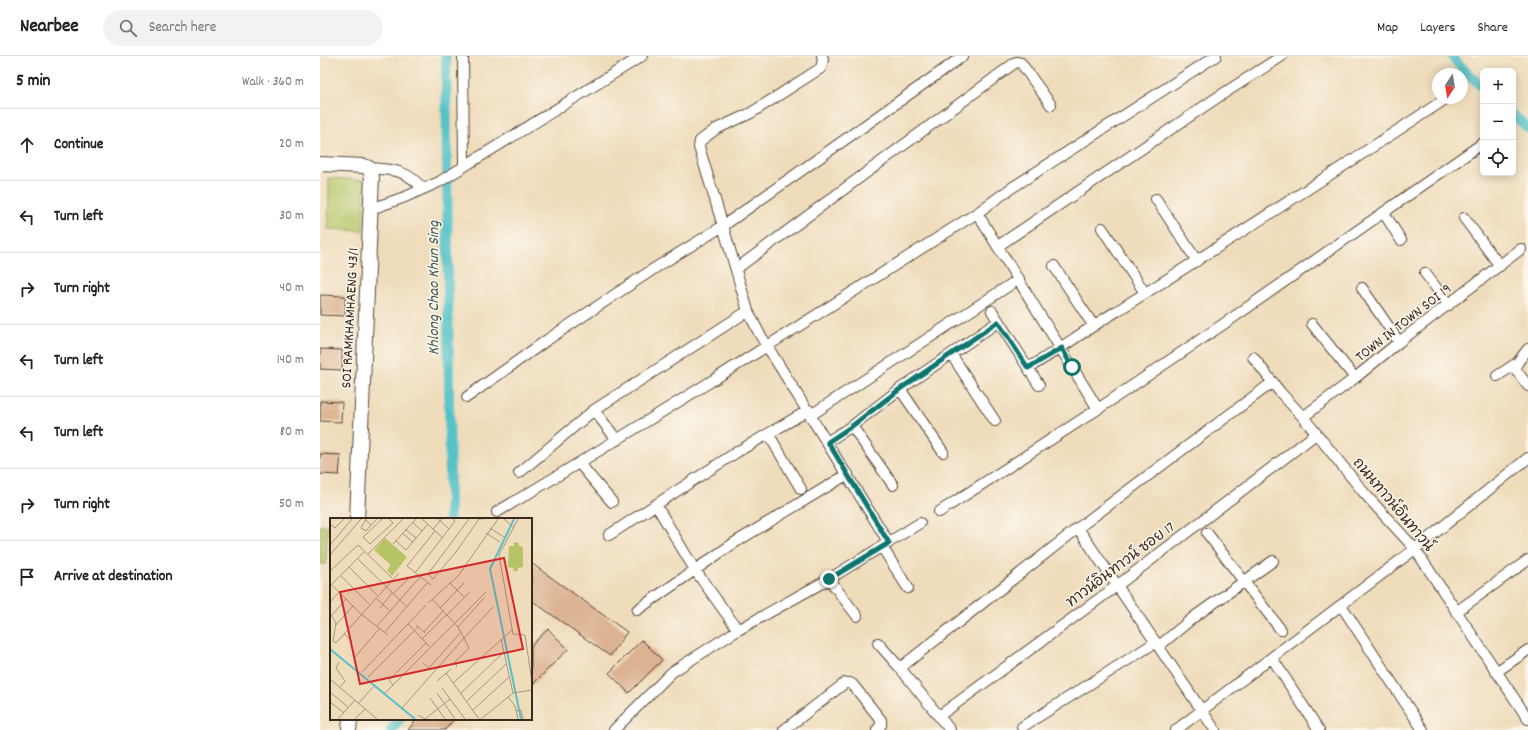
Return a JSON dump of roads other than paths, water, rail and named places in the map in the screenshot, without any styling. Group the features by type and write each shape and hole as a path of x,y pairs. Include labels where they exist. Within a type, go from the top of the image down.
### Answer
{"street":[{"path":"371,209 439,182 464,165 642,56"},
{"path":"822,56 823,59 821,68 751,113 716,129 700,141 699,147 748,311 768,346 848,474 908,588"},
{"path":"467,397 547,340 655,268 723,226 963,56"},
{"path":"497,512 580,463 768,346 977,213 1017,185 1216,56"},
{"path":"998,246 1282,56"},
{"path":"464,165 465,58"},
{"path":"736,269 1016,62 1021,62 1051,105"},
{"path":"1028,368 1062,348 1093,326 1197,261 1438,104"},
{"path":"939,512 1098,409 1231,320 1480,145"},
{"path":"320,164 355,165 400,171 410,176 423,189"},
{"name":"SOI RAMKHAMHAENG 43/1","path":"357,518 371,209 372,177 369,168"},
{"path":"1156,199 1197,261"},
{"path":"977,213 1062,348 1098,409"},
{"path":"1384,213 1401,240"},
{"path":"1464,218 1500,266"},
{"path":"1102,228 1145,293"},
{"name":"TOWN IN TOWN SOI 19","path":"1303,417 1521,249"},
{"path":"1054,266 1093,326"},
{"path":"1425,273 1448,305"},
{"path":"609,535 737,452 768,434 810,413 1019,279"},
{"path":"1362,288 1399,342"},
{"path":"519,473 594,410 748,311"},
{"path":"992,312 1039,384"},
{"path":"828,442 852,426 900,389 998,322"},
{"path":"1312,324 1355,378"},
{"path":"1497,376 1517,363 1528,349"},
{"path":"951,354 995,421"},
{"name":"ถนนทาวน์อินทาวน์","path":"1253,357 1364,494 1415,549 1528,719"},
{"path":"1517,363 1516,370 1528,386"},
{"path":"900,668 1078,528 1273,382"},
{"path":"900,389 943,452"},
{"path":"594,410 617,440"},
{"path":"852,426 893,485"},
{"path":"768,434 801,489"},
{"name":"ทาวน์อินทาวน์ ซอย 17","path":"939,716 1118,585 1316,434"},
{"path":"1176,730 1415,549 1528,458"},
{"path":"580,463 612,502"},
{"path":"637,610 734,543 848,474"},
{"path":"656,505 695,570 738,630"},
{"path":"614,730 672,672 738,630 829,579 920,524"},
{"path":"1078,528 1216,730"},
{"path":"1207,533 1281,630"},
{"path":"1456,612 1528,560"},
{"path":"1022,727 1158,644 1273,562"},
{"path":"829,579 857,616"},
{"path":"1341,605 1423,730"},
{"path":"878,643 950,730"},
{"path":"1496,672 1528,650"},
{"path":"1272,658 1319,730"},
{"path":"784,730 845,683 850,683 853,685 882,720 881,725 877,730"},
{"path":"349,730 350,720"}],"waterway":[{"name":"Khlong Chao Khun Sing","path":"446,56 449,518"},
{"path":"1452,56 1480,85"},
{"path":"1516,118 1528,128"},
{"name":"Khlong Chao Khun Sing","path":"391,730 399,720"}]}
